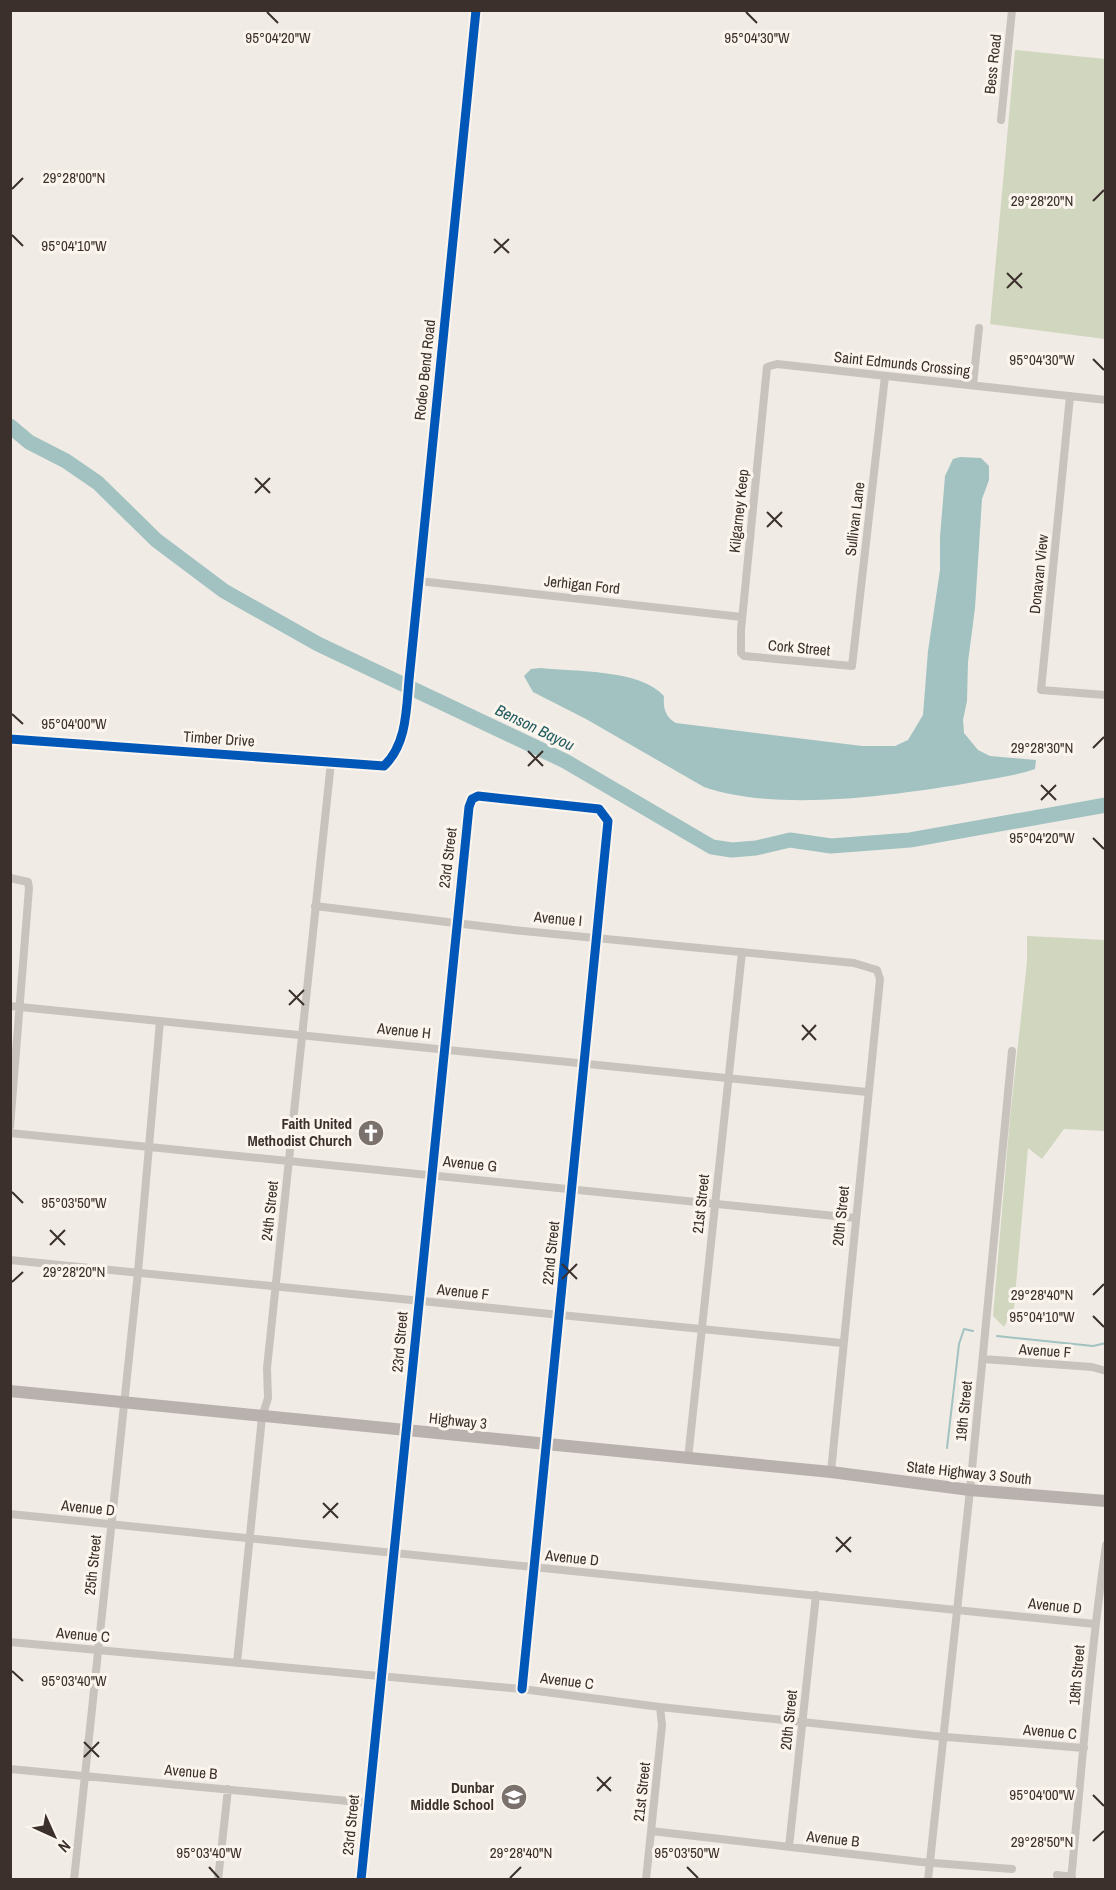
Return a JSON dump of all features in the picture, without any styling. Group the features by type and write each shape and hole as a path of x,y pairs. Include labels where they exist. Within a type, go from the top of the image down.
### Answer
{"main road":[{"name":"Highway 3","path":"10,1391 831,1472"},
{"name":"State Highway 3 South","path":"831,1472 970,1490 1106,1501"}],"street":[{"name":"Rodeo Bend Road","path":"404,732 476,10"},
{"name":"Bess Road","path":"1000,120 1012,10"},
{"path":"973,385 979,328"},
{"name":"Saint Edmunds Crossing","path":"767,367 777,364 1106,400"},
{"name":"Kilgarney Keep","path":"744,656 741,645 742,616 767,367"},
{"name":"Sullivan Lane","path":"852,666 885,376"},
{"name":"Donavan View","path":"1070,396 1041,690 1106,695"},
{"name":"Jerhigan Ford","path":"419,581 742,616"},
{"name":"Cork Street","path":"744,656 852,666"},
{"name":"Timber Drive","path":"10,739 384,766 396,754 404,732"},
{"name":"24th Street","path":"237,1663 262,1417 268,1398 267,1368 331,762"},
{"name":"22nd Street","path":"469,807 472,799 478,796 599,809 608,821 522,1689"},
{"name":"23rd Street","path":"361,1880 407,1431 442,1050 469,807"},
{"path":"10,878 28,882 15,1006 10,1127"},
{"name":"Avenue I","path":"315,906 455,923 854,963 870,968"},
{"name":"21st Street","path":"688,1459 742,952"},
{"name":"20th Street","path":"831,1472 842,1343 880,979 877,970 870,968"},
{"name":"Avenue H","path":"15,1006 867,1092"},
{"name":"25th Street","path":"74,1880 138,1272 160,1021"},
{"name":"19th Street","path":"928,1880 970,1490 1012,1051"},
{"name":"Avenue G","path":"10,1133 855,1218"},
{"name":"Avenue F","path":"10,1260 842,1343"},
{"name":"Avenue F","path":"983,1359 1106,1371"},
{"name":"Avenue D","path":"10,1514 1095,1624"},
{"name":"18th Street","path":"1072,1878 1095,1624 1106,1545"},
{"name":"20th Street","path":"789,1847 816,1595"},
{"name":"Avenue C","path":"10,1642 382,1678 522,1689 660,1707 944,1737 1084,1748"},
{"name":"21st Street","path":"646,1880 662,1725 660,1707"},
{"name":"Avenue B","path":"10,1769 369,1803"},
{"path":"218,1880 228,1789"},
{"name":"Avenue B","path":"651,1831 930,1863 1012,1869"},
{"path":"1057,1875 1072,1878"}],"green space":[{"path":"1015,50 1105,59 1105,339 990,324"},
{"path":"1027,936 1105,940 1105,1131 1064,1129 1042,1159 1028,1148 1014,1308 1004,1327 993,1316 1010,1118 1027,962"}],"water":[{"path":"981,458 989,466 989,480 982,499 975,608 968,662 967,701 963,720 964,733 978,750 990,756 1036,760 1035,769 963,784 867,797 798,800 733,795 704,787 586,719 533,692 524,676 531,669 541,668 624,676 653,687 664,696 666,712 669,718 676,723 862,746 895,746 908,740 923,715 928,651 940,570 945,476 953,459"}],"waterway":[{"name":"Benson Bayou","path":"10,426 29,442 66,461 98,483 156,540 224,591 318,644 565,761 712,847 732,850 756,848 790,840 831,846 910,840 1106,805"},
{"path":"947,1448 959,1344 964,1329 973,1331"},
{"path":"997,1336 1093,1346 1106,1343"}],"cycle path":[{"path":"10,739 384,766 392,756 402,734 407,709 476,10"},
{"path":"361,1880 469,807 472,799 478,796 599,809 608,821 522,1689"}],"place":[{"name":"Faith United Methodist Church","path":"371,1133"},
{"name":"Dunbar Middle School","path":"514,1797"}]}
